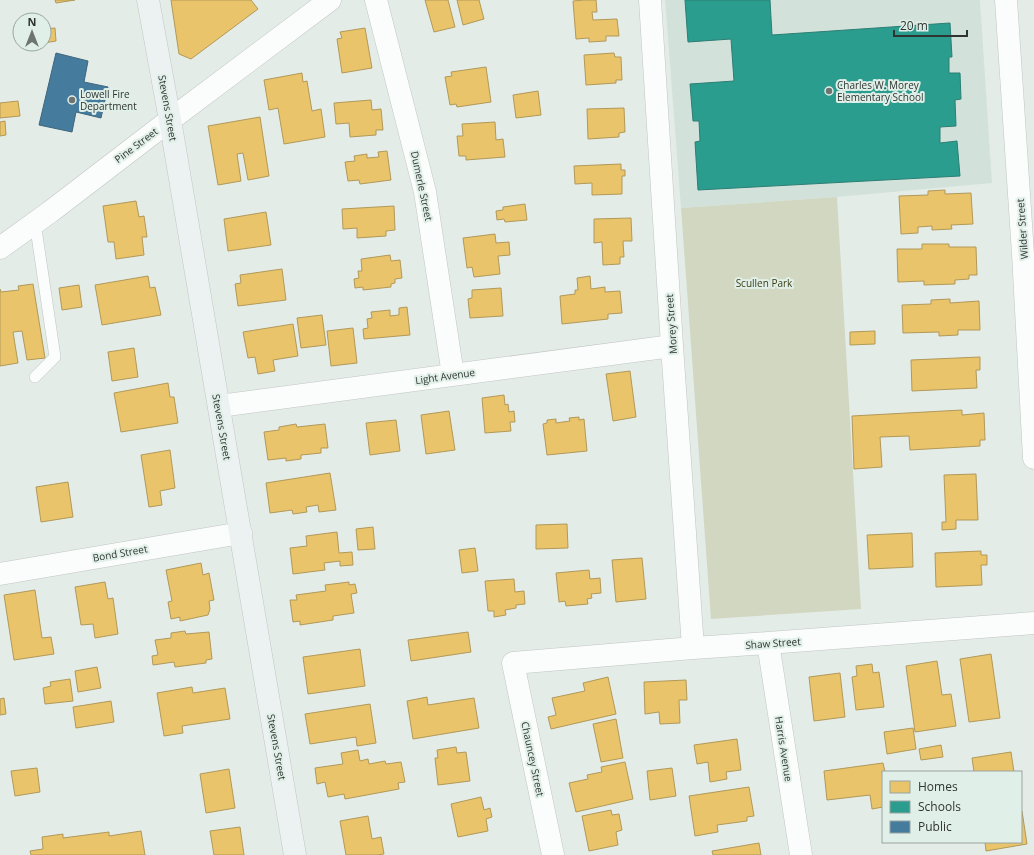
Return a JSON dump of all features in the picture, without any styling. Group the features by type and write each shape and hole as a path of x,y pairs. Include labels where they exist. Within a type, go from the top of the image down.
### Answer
{"main road":[{"name":"Stevens Street","path":"148,0 170,120 295,855"}],"street":[{"name":"Pine Street","path":"0,248 330,0"},
{"name":"Dumerle Street","path":"376,0 426,192 453,375"},
{"name":"Morey Street","path":"650,0 693,648"},
{"name":"Wilder Street","path":"1006,0 1023,254 1034,458"},
{"name":"Light Avenue","path":"219,406 672,346"},
{"name":"Bond Street","path":"0,574 240,532"},
{"name":"Shaw Street","path":"513,663 1034,623"},
{"name":"Harris Avenue","path":"768,643 801,855"},
{"name":"Chauncey Street","path":"513,663 553,855"}],"lane":[{"path":"35,222 55,357 35,377"}],"shaded area":[{"name":"Charles W. Morey Elementary School","path":"665,0 980,0 992,183 837,197 681,208"}],"green space":[{"name":"Scullen Park","path":"837,197 861,609 711,619 681,208"}],"building: Homes":[{"path":"55,0 75,0 56,3"},
{"path":"171,0 251,0 258,9 191,59 179,54"},
{"path":"425,0 448,0 455,27 434,32"},
{"path":"457,0 479,0 484,19 463,25"},
{"path":"596,0 597,12 592,12 593,20 617,19 619,36 606,36 606,41 589,42 589,38 576,39 573,1"},
{"path":"52,28 55,28 56,41 52,42"},
{"path":"365,28 372,68 342,73 337,39 342,38 340,32"},
{"path":"614,53 615,57 621,57 622,80 616,80 616,83 586,85 584,55"},
{"path":"486,67 491,102 457,107 456,104 450,105 445,77 452,76 451,72"},
{"path":"302,73 303,82 307,81 312,111 321,109 325,137 284,144 278,108 269,110 264,80"},
{"path":"538,91 541,115 516,118 513,95"},
{"path":"371,100 372,110 381,109 383,130 376,130 376,135 350,137 349,123 336,124 334,103"},
{"path":"18,101 20,116 0,118 0,103"},
{"path":"624,108 625,132 619,133 619,137 588,139 587,109"},
{"path":"260,117 269,176 248,180 243,153 237,154 241,181 218,185 208,126"},
{"path":"5,121 6,135 0,136 0,122"},
{"path":"495,122 496,140 503,139 505,157 466,160 466,156 459,156 457,136 463,136 462,124"},
{"path":"387,151 391,180 360,184 359,180 348,181 345,162 355,161 354,156 367,154 367,158 379,157 378,152"},
{"path":"621,164 621,170 625,170 625,176 622,176 622,194 592,195 592,183 575,184 574,166"},
{"path":"945,190 945,194 971,193 973,224 951,225 952,229 932,230 932,226 918,227 918,233 901,234 899,196 928,195 928,191"},
{"path":"136,201 139,217 144,216 147,237 142,237 144,255 116,259 114,242 108,242 103,206"},
{"path":"525,204 527,220 505,222 504,219 497,220 496,211 503,210 503,207"},
{"path":"394,206 395,230 386,231 386,236 357,238 357,228 343,229 342,209"},
{"path":"266,212 271,245 228,251 224,219"},
{"path":"631,218 632,241 623,241 624,257 620,257 620,264 603,265 602,242 594,243 594,219"},
{"path":"495,234 496,243 509,242 510,255 498,256 500,274 474,277 472,267 467,268 463,238"},
{"path":"922,244 949,244 949,247 976,247 977,275 969,275 969,279 955,280 955,284 924,285 924,281 898,282 897,249 922,249"},
{"path":"390,255 391,261 400,260 402,278 395,279 395,283 391,284 391,287 363,290 363,287 355,288 354,279 359,278 358,271 362,271 361,259"},
{"path":"282,269 286,300 238,306 235,284 241,283 240,275"},
{"path":"148,276 150,288 155,287 161,315 102,325 95,285"},
{"path":"590,276 591,289 605,287 605,292 620,291 622,313 608,314 608,319 562,324 560,296 575,294 575,290 578,290 577,278"},
{"path":"33,284 45,358 27,360 22,331 13,332 18,363 0,366 0,289 1,292 19,290 18,286"},
{"path":"79,285 82,307 62,310 59,288"},
{"path":"501,288 503,316 470,318 468,299 472,298 472,290"},
{"path":"950,299 950,303 979,301 980,330 958,330 958,335 939,336 939,332 903,333 902,305 931,304 931,300"},
{"path":"407,307 410,335 364,339 363,329 368,328 367,319 372,318 371,312 390,310 390,316 399,315 399,308"},
{"path":"322,315 326,345 301,348 297,318"},
{"path":"293,324 298,356 273,360 275,371 258,374 255,357 248,358 243,332"},
{"path":"353,328 357,363 331,366 327,331"},
{"path":"875,331 875,344 850,345 850,332"},
{"path":"134,348 138,377 112,381 108,352"},
{"path":"980,357 980,370 976,370 977,388 912,391 911,360"},
{"path":"630,371 636,417 613,421 606,374"},
{"path":"168,383 170,397 174,397 178,423 121,432 114,393"},
{"path":"504,395 505,405 508,404 509,412 514,411 515,422 510,422 511,431 485,433 482,398"},
{"path":"962,410 962,415 984,413 985,440 980,440 980,446 910,450 909,436 880,437 882,467 854,469 852,416"},
{"path":"449,411 455,450 426,454 421,415"},
{"path":"579,417 579,420 584,419 587,451 547,455 543,424 547,423 547,420 556,419 556,423 570,421 569,418"},
{"path":"396,420 400,451 370,455 366,423"},
{"path":"296,424 297,427 325,424 328,448 321,448 321,453 301,455 301,459 286,461 286,458 268,460 264,432 279,430 279,427"},
{"path":"170,450 175,488 160,491 162,505 149,507 141,455"},
{"path":"330,473 336,510 319,512 318,505 306,507 307,512 293,514 292,510 270,513 266,483"},
{"path":"976,474 978,520 956,520 956,529 942,530 942,522 946,522 944,475"},
{"path":"68,482 73,517 41,522 36,487"},
{"path":"567,524 568,548 536,549 536,525"},
{"path":"373,527 375,549 358,550 356,529"},
{"path":"337,532 339,553 352,552 353,565 340,566 340,561 324,563 325,570 293,574 290,548 307,546 306,536"},
{"path":"912,533 913,567 869,569 867,535"},
{"path":"475,548 478,571 462,573 459,550"},
{"path":"981,551 981,555 987,555 987,565 981,565 982,585 936,587 935,553"},
{"path":"642,558 646,599 616,602 612,560"},
{"path":"201,563 203,575 209,573 214,600 209,601 210,609 208,615 180,621 180,617 171,619 168,602 172,601 166,570"},
{"path":"589,570 590,579 600,578 601,593 591,594 592,598 587,599 588,604 566,606 565,601 559,602 556,573"},
{"path":"514,579 515,592 524,591 525,604 516,605 516,608 505,610 506,615 494,617 494,611 488,611 485,581"},
{"path":"105,582 108,599 113,598 118,634 95,638 93,624 81,625 75,587"},
{"path":"349,582 349,585 355,584 357,593 351,594 354,613 333,616 333,620 300,625 300,621 293,622 290,600 297,600 296,595 326,591 325,585"},
{"path":"35,590 42,638 51,637 54,654 14,660 4,595"},
{"path":"185,631 186,634 209,632 212,659 206,660 206,663 175,667 174,662 153,665 152,656 158,655 155,640 171,638 171,633"},
{"path":"468,632 471,652 411,661 408,640"},
{"path":"360,649 365,686 308,694 303,657"},
{"path":"991,654 1000,718 969,722 960,659"},
{"path":"937,661 942,695 951,694 956,726 915,732 906,666"},
{"path":"872,664 873,673 879,672 884,707 856,710 852,677 857,676 856,666"},
{"path":"97,667 101,688 78,692 75,671"},
{"path":"840,673 845,717 814,721 809,677"},
{"path":"608,677 616,714 551,729 548,717 556,715 552,698 585,691 583,683"},
{"path":"70,679 73,701 45,704 43,688 51,686 50,682"},
{"path":"686,680 687,700 679,700 680,723 660,724 659,712 645,714 644,682"},
{"path":"192,687 193,693 225,688 230,719 182,726 183,733 164,736 157,693"},
{"path":"427,697 428,705 474,698 479,728 413,739 407,701"},
{"path":"4,698 6,714 0,715 0,699"},
{"path":"111,701 114,722 76,728 73,707"},
{"path":"370,704 376,743 357,746 356,737 310,744 305,714"},
{"path":"616,719 623,758 601,762 593,724"},
{"path":"913,728 916,749 887,754 884,732"},
{"path":"737,739 741,770 726,772 727,779 710,782 708,762 697,764 694,745"},
{"path":"941,745 943,757 921,760 919,749"},
{"path":"456,747 457,753 466,752 470,781 438,785 435,758 438,758 437,750"},
{"path":"358,750 360,761 368,759 369,764 385,761 386,764 401,762 405,782 398,783 399,789 345,799 344,794 328,797 325,782 317,784 315,768 343,764 341,753"},
{"path":"1011,752 1014,771 974,771 972,758"},
{"path":"625,762 633,799 576,812 569,783 588,779 587,775 602,772 601,767"},
{"path":"883,763 885,771 882,771 882,807 872,809 870,795 827,800 824,771"},
{"path":"37,768 40,792 15,796 11,771"},
{"path":"672,768 676,796 650,800 647,771"},
{"path":"229,769 235,808 206,813 200,774"},
{"path":"749,787 754,816 747,817 747,821 717,825 718,832 695,836 689,796"},
{"path":"481,797 484,810 490,808 492,817 486,819 488,831 458,837 451,804"},
{"path":"611,810 612,815 619,814 622,830 616,832 618,845 589,851 582,816"},
{"path":"1022,811 1027,844 986,851 985,843 1022,843"},
{"path":"368,816 372,839 381,837 384,854 346,855 340,821"},
{"path":"240,827 244,855 214,855 210,831"},
{"path":"141,831 145,855 31,855 30,851 43,849 42,837 63,834 63,838 109,832 109,836"},
{"path":"759,843 761,855 713,855 712,851"}],"building: Schools":[{"name":"Charles W. Morey Elementary School","path":"685,0 770,0 772,35 950,23 952,57 949,57 949,73 960,73 961,99 955,100 956,126 940,127 940,143 957,141 960,176 698,190 695,142 700,141 699,121 693,121 690,84 734,81 731,39 688,42"}],"building: Public":[{"path":"56,53 88,61 84,82 108,87 101,118 76,112 72,132 39,125"}],"place":[{"name":"Charles W. Morey Elementary School","path":"829,91"},
{"name":"Lowell Fire Department","path":"72,100"}]}
